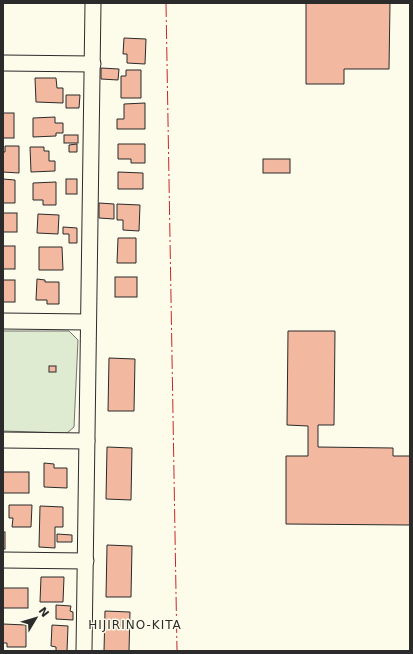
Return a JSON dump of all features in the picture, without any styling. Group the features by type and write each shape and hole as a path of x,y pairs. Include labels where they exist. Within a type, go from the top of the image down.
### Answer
{"street":[{"path":"84,651 93,3"},
{"path":"3,63 93,64"},
{"path":"3,321 88,322"},
{"path":"3,440 87,442"},
{"path":"3,560 86,561"}],"green space":[{"path":"3,331 69,331 78,340 74,427 67,433 3,431"}],"building":[{"path":"306,3 390,3 389,69 344,69 344,84 306,84"},
{"path":"124,38 146,39 145,64 127,63 127,54 123,54"},
{"path":"101,68 119,69 118,80 101,79"},
{"path":"126,70 141,70 141,98 121,98 121,76 126,76"},
{"path":"35,78 56,78 57,88 63,88 63,103 36,102"},
{"path":"66,95 80,95 79,108 66,108"},
{"path":"145,103 145,129 117,129 117,119 124,119 124,104"},
{"path":"3,113 14,113 14,138 3,138"},
{"path":"55,117 55,123 63,123 63,133 56,133 56,136 33,137 33,118"},
{"path":"64,135 78,135 78,143 64,143"},
{"path":"77,144 77,152 69,152 69,145"},
{"path":"118,144 145,144 145,163 131,163 131,159 118,159"},
{"path":"5,146 19,146 19,173 3,172 3,152 5,152"},
{"path":"30,147 44,147 44,151 49,151 49,161 55,161 55,171 31,172"},
{"path":"263,159 290,159 290,173 263,173"},
{"path":"118,172 143,173 143,189 118,189"},
{"path":"3,179 15,180 15,203 3,203"},
{"path":"66,179 77,179 77,194 66,194"},
{"path":"56,182 56,205 43,205 43,200 33,200 33,183"},
{"path":"99,203 114,204 114,219 99,218"},
{"path":"117,204 140,205 139,231 123,230 123,220 117,220"},
{"path":"3,213 17,213 17,232 3,232"},
{"path":"38,214 59,215 58,234 37,233"},
{"path":"63,227 77,228 77,243 69,243 69,234 63,234"},
{"path":"118,238 136,238 136,263 117,263"},
{"path":"3,246 15,246 15,269 3,269"},
{"path":"39,247 62,247 63,270 39,270"},
{"path":"115,277 137,277 137,297 115,297"},
{"path":"37,279 45,280 45,282 59,282 59,304 47,304 47,300 36,300"},
{"path":"3,280 15,280 15,302 3,302"},
{"path":"288,331 335,331 334,425 318,425 318,447 393,448 393,456 410,456 410,525 286,524 286,456 308,456 308,426 287,425"},
{"path":"109,358 135,359 134,411 108,411"},
{"path":"49,366 56,366 56,372 49,372"},
{"path":"107,447 132,448 131,500 106,499"},
{"path":"44,463 54,464 54,468 67,468 67,488 44,487"},
{"path":"3,472 29,472 29,493 3,493"},
{"path":"9,505 32,505 31,527 12,527 13,518 9,518"},
{"path":"40,506 63,507 63,527 55,527 55,548 39,547"},
{"path":"3,532 5,532 5,549 3,549"},
{"path":"57,534 72,535 72,542 57,542"},
{"path":"107,545 132,546 131,597 106,597"},
{"path":"41,577 64,577 63,602 40,602"},
{"path":"3,588 28,588 28,608 3,608"},
{"path":"56,605 71,606 70,611 73,612 73,620 56,619"},
{"path":"105,611 130,612 129,651 104,651"},
{"path":"3,624 26,625 26,647 7,647 7,643 3,643"},
{"path":"52,625 68,626 67,651 56,651 56,647 51,646"}],"power":[{"path":"166,3 177,651"}],"district":[{"name":"HIJIRINO-KITA","path":"135,625"}]}
